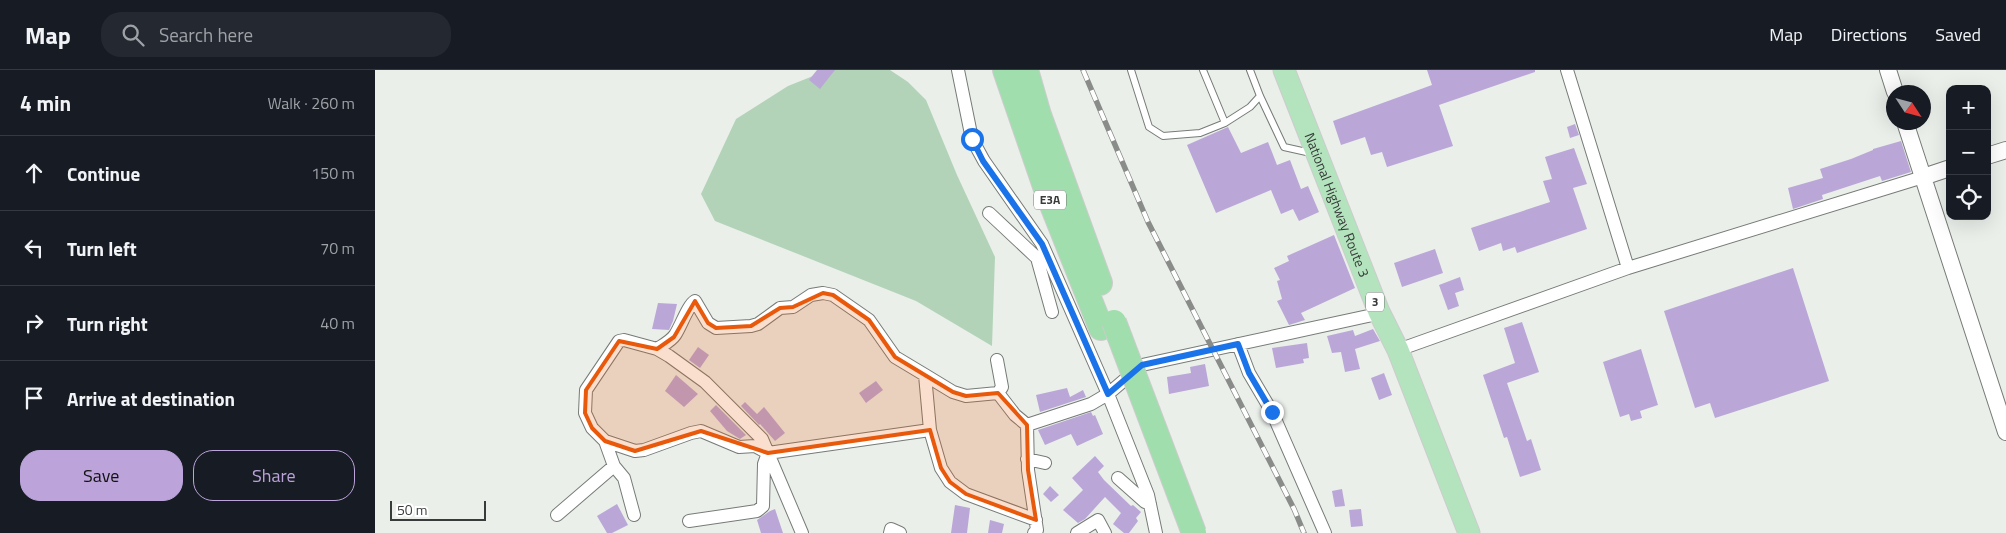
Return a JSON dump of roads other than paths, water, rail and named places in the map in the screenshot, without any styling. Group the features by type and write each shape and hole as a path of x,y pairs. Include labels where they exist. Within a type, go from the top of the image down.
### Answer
{"highway":[{"name":"E3A","path":"1005,70 1048,195 1108,325 1194,533"},
{"name":"E3A","path":"1026,70 1108,325 1181,533"},
{"name":"National Highway Route 3","path":"1284,70 1379,312 1398,350 1469,533"}],"street":[{"path":"958,70 972,139 983,161 1042,244 1052,312"},
{"path":"1567,70 1629,268"},
{"path":"1888,70 1893,85"},
{"path":"1908,130 2006,432"},
{"path":"1991,155 2006,150"},
{"path":"1398,350 1629,268 1946,169"},
{"path":"989,213 1043,259 1108,394 1150,504 1156,533"},
{"path":"657,349 674,337 684,321 691,303 695,301 708,322 716,328 751,326 758,324 780,308 793,307 811,296 823,293 833,295 869,320 895,357 953,392 966,396 999,393"},
{"path":"1027,425 1091,404 1108,394 1142,365 1368,316 1379,312"},
{"path":"634,515 624,478 614,466 605,441 592,428 585,413 586,390 619,342 624,340 657,349 669,356 705,382 762,439 802,533"},
{"path":"1238,344 1249,373 1272,412 1325,533"},
{"path":"997,360 1002,387 999,393"},
{"path":"925,375 930,430 941,468 950,482 966,494 1036,529"},
{"path":"999,393 1015,415 1027,425"},
{"path":"1027,425 1027,459 1036,529"},
{"path":"605,441 635,451 644,450 701,431 739,447 755,446 768,453 930,430"},
{"path":"689,521 757,511 763,506 764,464 768,453"},
{"path":"1027,459 1045,463"},
{"path":"557,515 614,466"},
{"path":"1118,478 1145,502 1150,504"},
{"path":"1077,533 1098,520 1105,533"},
{"path":"890,533 891,529 899,533"}],"lane":[{"path":"1131,70 1149,127 1163,136 1200,133 1225,123 1250,107 1260,96"},
{"path":"1203,70 1225,123"},
{"path":"1250,70 1284,147 1317,155"}],"railway":[{"path":"1083,70 1148,222 1294,509 1304,533"}]}
